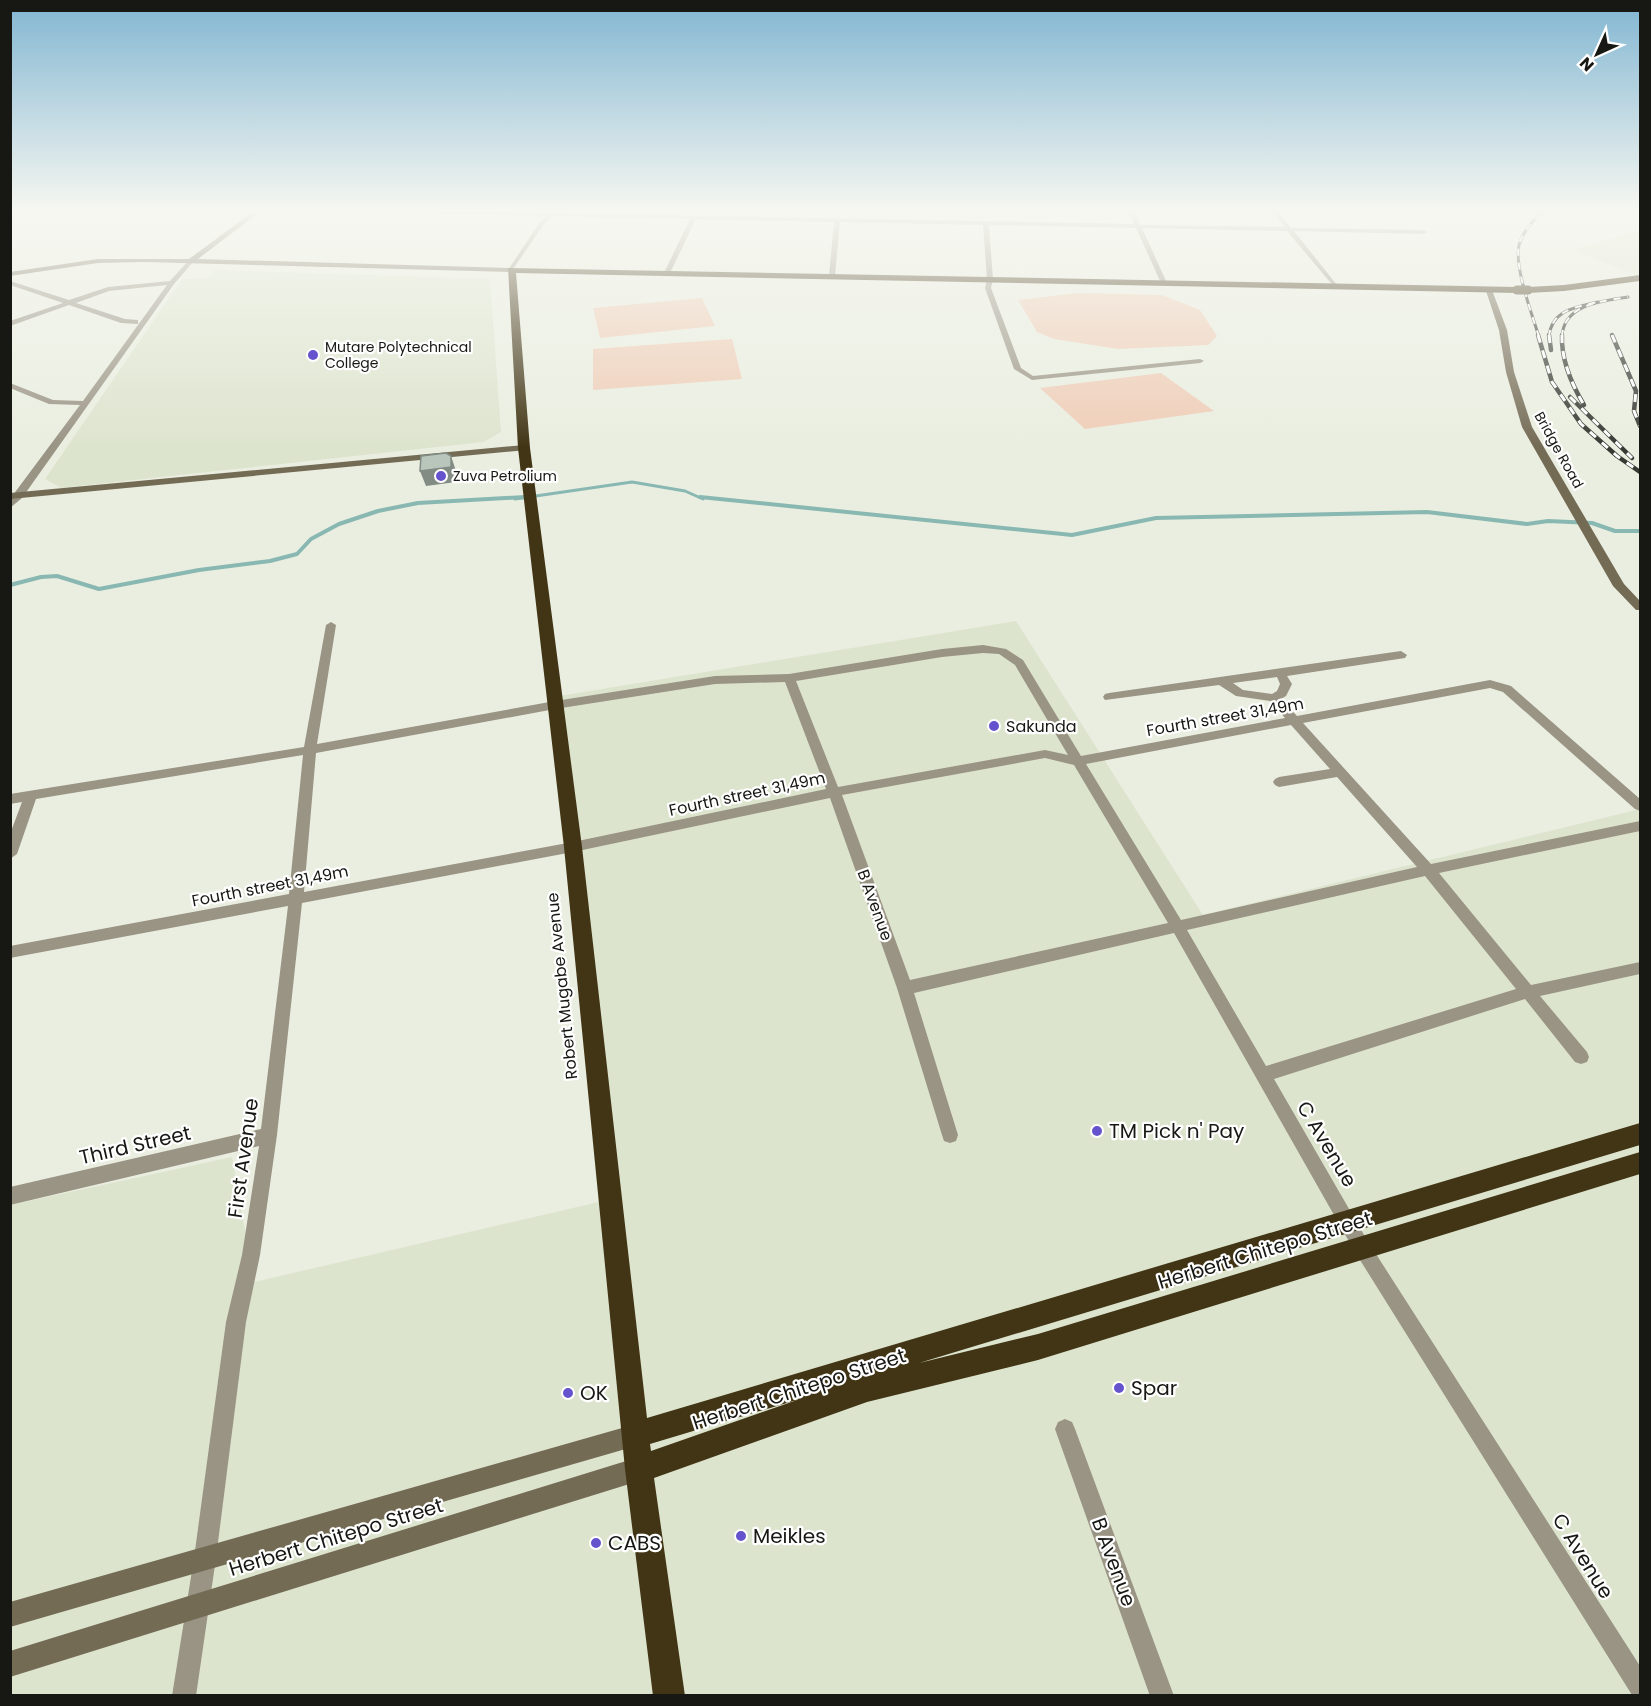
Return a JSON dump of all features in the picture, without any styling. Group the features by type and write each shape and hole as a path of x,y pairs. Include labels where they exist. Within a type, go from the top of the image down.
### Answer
{"highway":[{"name":"Robert Mugabe Avenue","path":"512,288 524,448 573,846 639,1469 669,1695"},
{"path":"1397,288 1488,290 1567,288"},
{"name":"Herbert Chitepo Street","path":"636,1435 1641,1134"},
{"name":"Herbert Chitepo Street","path":"639,1469 867,1389 1038,1347 1361,1246 1641,1163"}],"street":[{"path":"24,288 124,321 135,321"},
{"path":"10,324 114,288"},
{"path":"10,505 169,288"},
{"path":"988,288 1017,369 1032,378 1052,378 1121,367 1200,361"},
{"name":"Bridge Road","path":"1488,290 1503,330 1510,372 1527,427 1619,586 1641,607"},
{"path":"10,386 52,402 84,403"},
{"path":"15,496 524,448"},
{"name":"First Avenue","path":"184,1695 205,1558 236,1322 251,1255 269,1135 310,750 331,625"},
{"name":"C Avenue","path":"789,678 942,652 983,649 1002,651 1019,663 1177,926 1361,1246 1641,1686"},
{"path":"1109,697 1401,655"},
{"path":"1274,699 1282,693 1286,684 1281,674"},
{"path":"10,799 310,750 555,705 715,680 789,678"},
{"name":"B Avenue","path":"789,678 834,792 905,988 950,1135"},
{"path":"1221,681 1240,693 1274,699 1428,870 1581,1057"},
{"name":"Fourth street 31,49m","path":"10,952 573,846 834,792 1035,755 1045,754 1077,761 1490,684 1507,689 1641,806"},
{"path":"1279,782 1338,772"},
{"path":"10,854 31,796"},
{"path":"905,988 1428,870 1641,826"},
{"path":"1262,1075 1527,992 1641,969"},
{"name":"Third Street","path":"10,1196 269,1135"},
{"name":"B Avenue","path":"1065,1429 1162,1695"},
{"name":"Herbert Chitepo Street","path":"10,1615 636,1435"},
{"name":"Herbert Chitepo Street","path":"10,1664 639,1469"}],"shaded area":[{"name":"Mutare Polytechnical College","path":"176,288 491,288 501,432 483,442 61,488 45,479"},
{"path":"1078,293 1162,295 1200,310 1217,336 1208,345 1118,349 1054,339 1037,332 1018,300"},
{"path":"702,298 715,326 600,338 593,308"},
{"path":"732,339 742,379 593,390 593,349"},
{"path":"1161,373 1214,411 1085,429 1040,388"},
{"path":"1016,621 1203,915 1640,809 1640,1695 11,1695 10,1205 232,1157 254,1282 603,1201 547,698"}],"building":[{"path":"446,453 451,456 451,467 420,471 421,456"}],"waterway":[{"path":"515,499 632,482 685,491 703,499"},
{"path":"10,585 41,577 57,576 99,589 199,570 270,561 297,554 311,539 339,524 378,511 418,503 525,497"},
{"path":"700,497 1072,535 1156,518 1427,512 1527,524 1548,521 1592,523 1615,531 1640,531"}],"railway":[{"path":"1523,288 1539,337"},
{"path":"1562,337 1569,317 1577,311 1596,303 1628,297"},
{"path":"1549,336 1554,321 1560,315 1573,308 1598,302"},
{"path":"1538,335 1552,382 1581,424 1617,456 1640,472"},
{"path":"1612,335 1636,391 1634,411 1640,426"},
{"path":"1549,336 1551,350"},
{"path":"1562,337 1568,372 1584,405"},
{"path":"1570,397 1632,458"}],"place":[{"name":"Mutare Polytechnical College","path":"313,355"},
{"name":"Zuva Petrolium","path":"441,476"},
{"name":"Sakunda","path":"994,726"},
{"name":"TM Pick n' Pay","path":"1097,1131"},
{"name":"Spar","path":"1119,1388"},
{"name":"OK","path":"568,1393"},
{"name":"Meikles","path":"741,1536"},
{"name":"CABS","path":"596,1543"}]}
